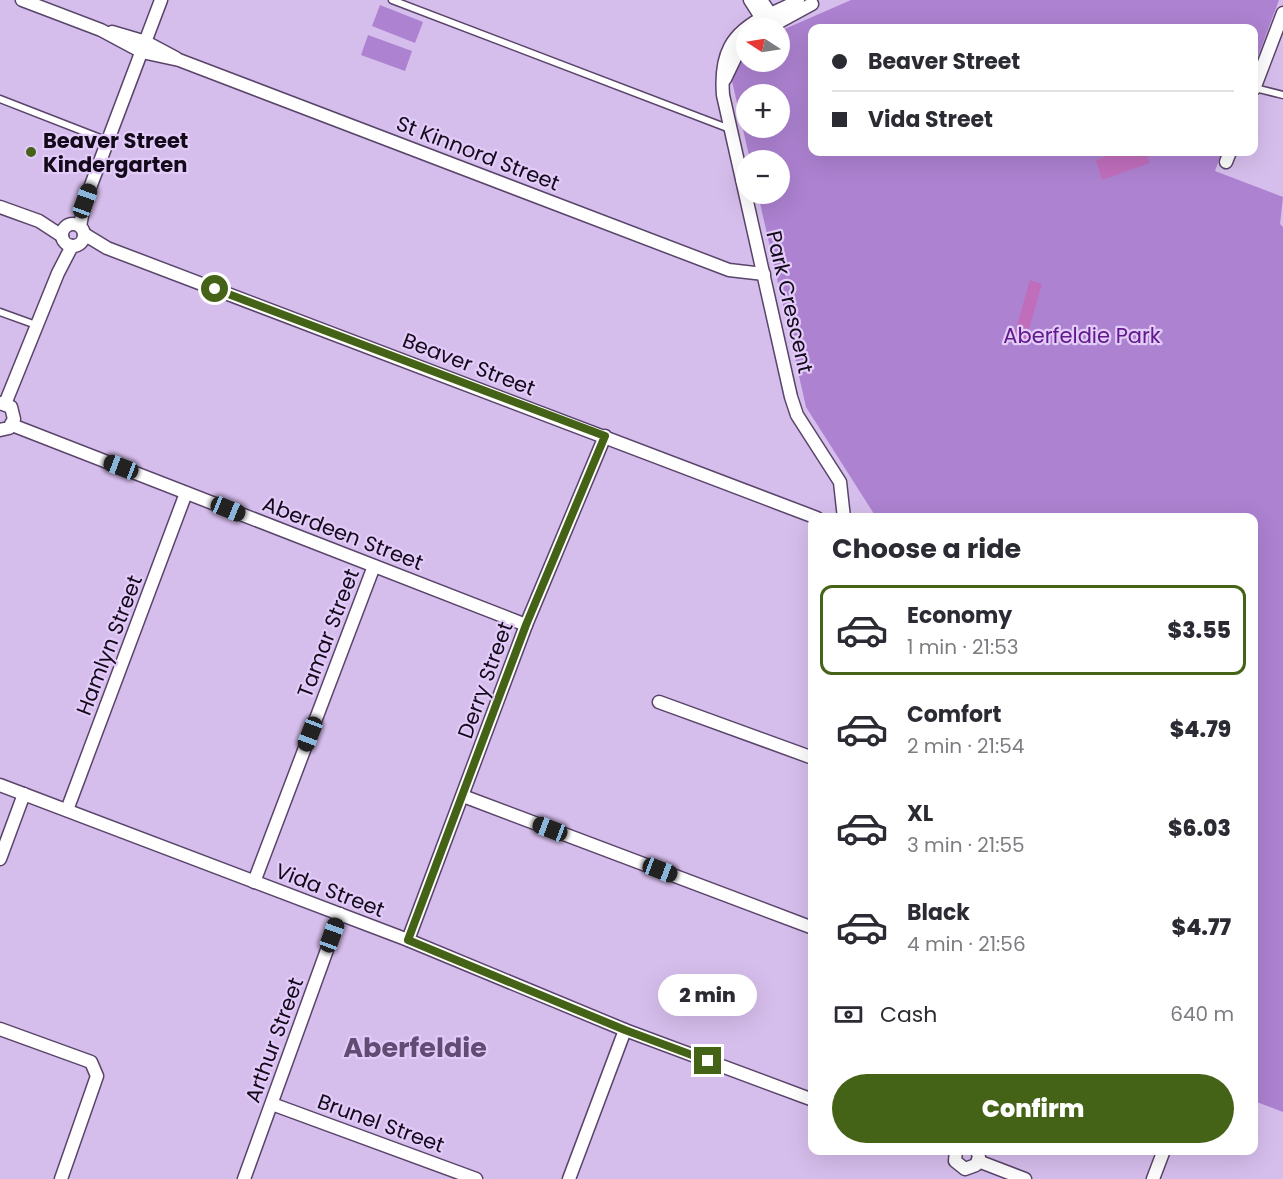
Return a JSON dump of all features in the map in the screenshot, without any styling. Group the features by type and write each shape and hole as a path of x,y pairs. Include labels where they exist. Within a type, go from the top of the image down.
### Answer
{"street":[{"name":"St Kinnord Street","path":"22,0 729,270 764,274"},
{"path":"6,428 14,413 3,403 73,235 161,0"},
{"path":"750,0 766,18"},
{"path":"761,0 768,18"},
{"name":"Park Crescent","path":"774,18 798,0"},
{"name":"Park Crescent","path":"777,18 809,2 824,0"},
{"path":"1258,79 1283,13"},
{"name":"Park Crescent","path":"736,40 728,50 721,72 722,85 791,398 797,416 840,482 843,513"},
{"path":"722,85 736,56"},
{"name":"Beaver Street","path":"0,207 808,515"},
{"name":"Aberdeen Street","path":"6,428 186,493 526,625"},
{"name":"Derry Street","path":"408,940 526,625 605,436"},
{"name":"Hamlyn Street","path":"68,810 186,493"},
{"name":"Tamar Street","path":"254,882 374,566"},
{"path":"659,702 808,756"},
{"name":"Vida Street","path":"0,785 408,940 625,1030 808,1098"},
{"path":"0,859 24,794"},
{"path":"463,796 808,926"},
{"name":"Arthur Street","path":"244,1179 340,914"},
{"path":"0,1029 91,1062 97,1076 62,1179"},
{"path":"569,1179 625,1030"},
{"name":"Brunel Street","path":"272,1104 476,1179"},
{"path":"954,1155 962,1174 973,1168 978,1156 1025,1179"},
{"path":"1152,1179 1162,1155"}],"lane":[{"path":"392,0 730,129"},
{"path":"1258,90 1283,95"},
{"path":"0,99 108,141"},
{"path":"0,312 36,325"}],"green space":[{"name":"Aberfeldie Park","path":"851,0 1279,0 1258,56 1258,24 808,24 808,156 1221,156 1215,171 1283,197 1280,224 1283,227 1283,1112 1258,1103 1258,513 873,513 806,407 760,204 790,204 790,150 748,150 745,138 790,138 790,84 736,84 736,99 732,81 735,66 736,72 790,72 790,27"},
{"path":"380,5 423,22 415,43 372,26"},
{"path":"368,35 412,51 405,71 361,55"}],"building":[{"path":"1147,156 1150,163 1102,180 1096,160 1105,157"},
{"path":"1030,280 1042,284 1025,343 1013,339"}],"place":[{"name":"Beaver Street Kindergarten","path":"31,152"}],"district":[{"name":"Aberfeldie","path":"415,1047"}],"route":[{"path":"215,289 605,436 526,625 408,940 625,1030 708,1061"}]}
